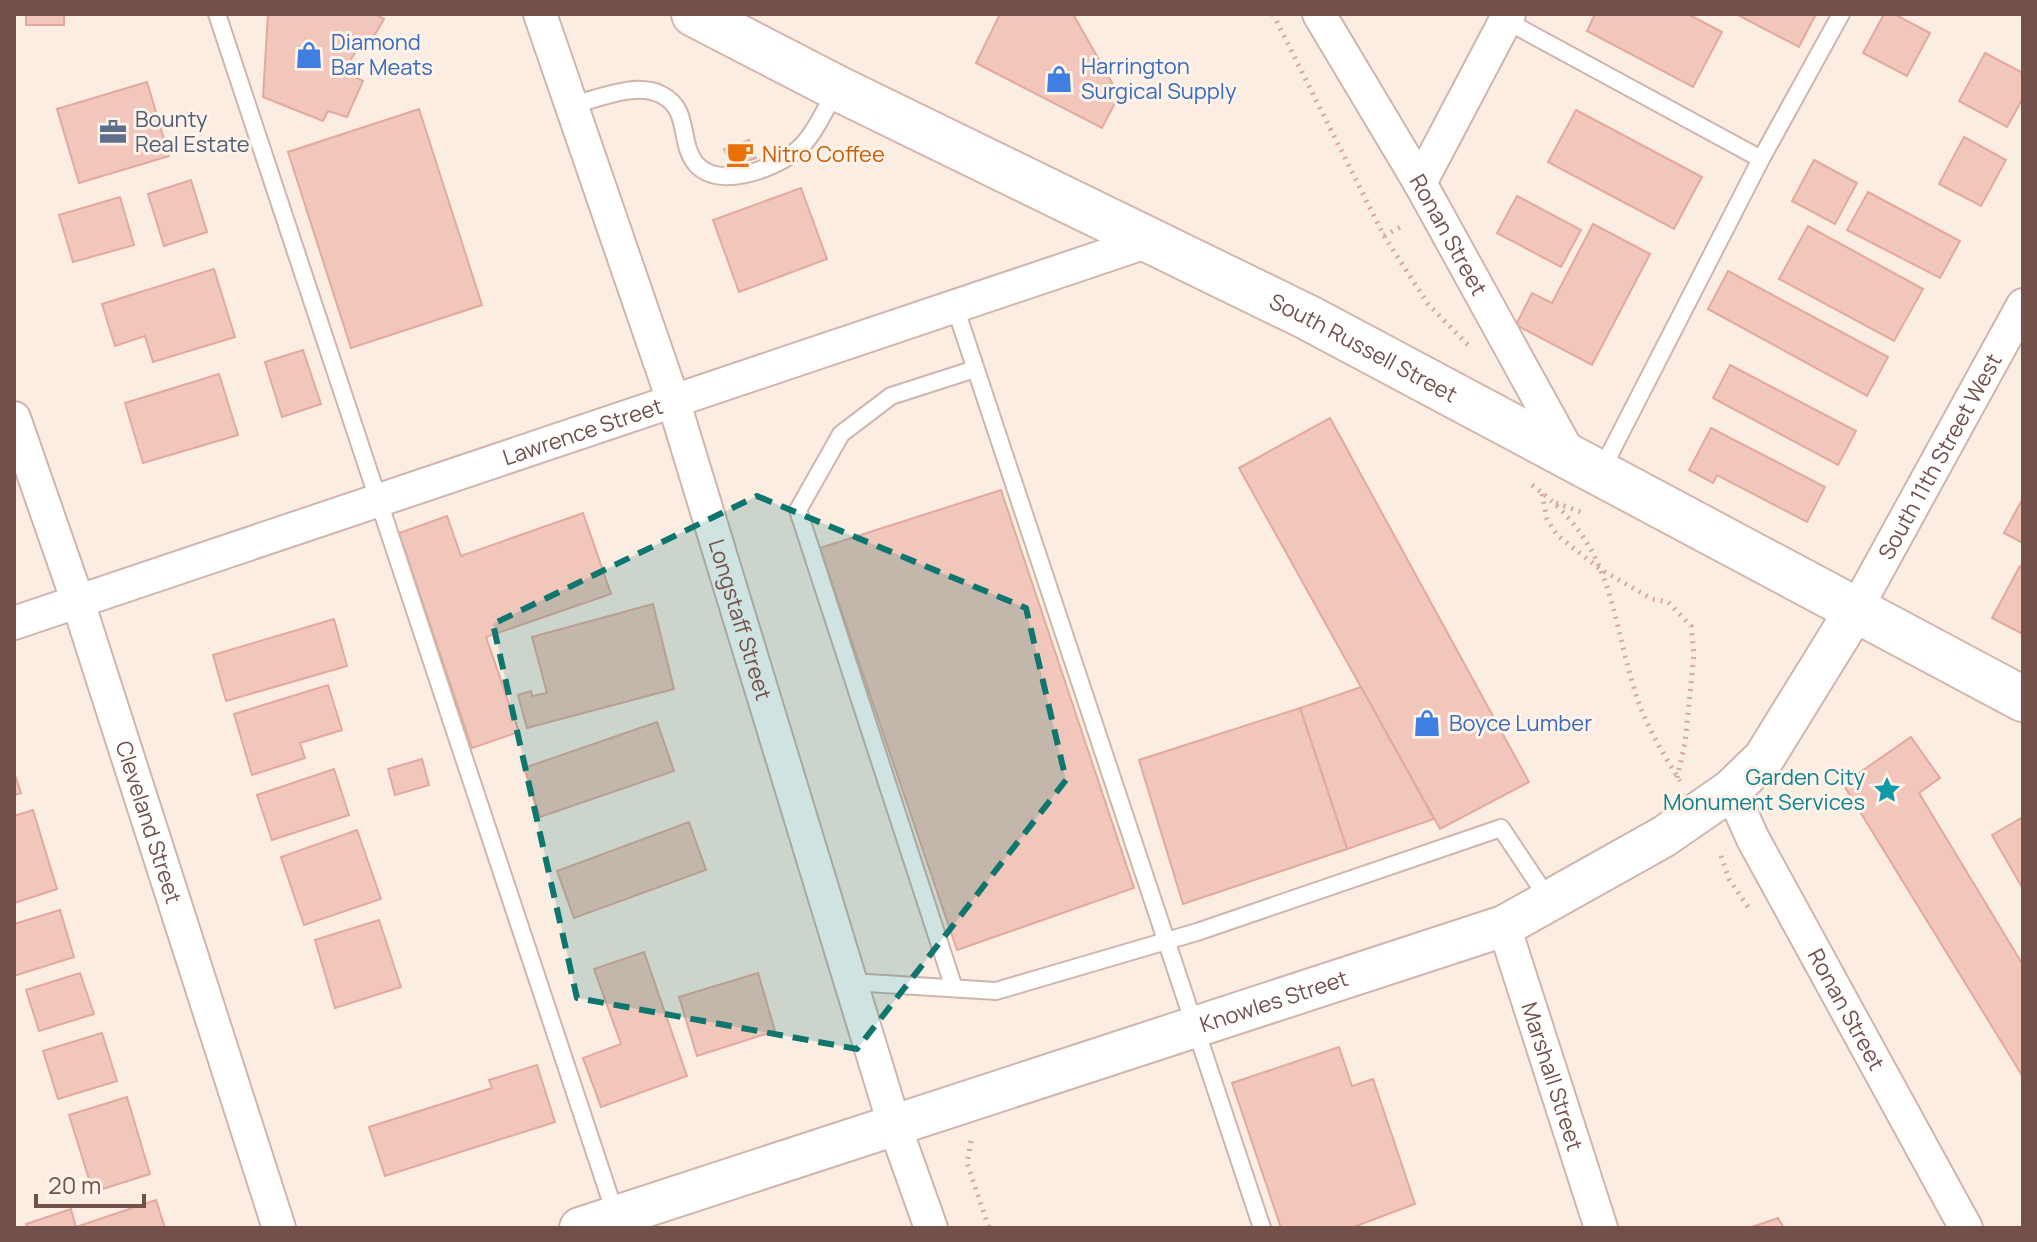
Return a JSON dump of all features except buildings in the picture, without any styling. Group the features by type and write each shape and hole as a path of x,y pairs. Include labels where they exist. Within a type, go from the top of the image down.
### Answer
{"main road":[{"name":"South Russell Street","path":"694,14 837,88 1309,318 2023,699"}],"street":[{"name":"Longstaff Street","path":"540,14 674,403 894,1124 931,1228"},
{"name":"Ronan Street","path":"1319,14 1586,467"},
{"path":"1420,183 1507,17"},
{"name":"Lawrence Street","path":"14,623 1152,240"},
{"name":"South 11th Street West","path":"1856,609 2023,305"},
{"name":"Cleveland Street","path":"14,418 78,602 279,1228"},
{"name":"Knowles Street","path":"606,1224 894,1124 1504,926 1663,837 1731,790 1764,758 1856,609"},
{"name":"Ronan Street","path":"1731,790 1753,839 1966,1228"},
{"name":"Marshall Street","path":"1504,926 1601,1228"}],"lane":[{"path":"217,14 378,502 606,1224"},
{"path":"1586,467 1841,14"},
{"path":"1507,17 1761,159"},
{"path":"572,105 638,89 660,94 678,107 694,162 711,174 733,178 793,154 811,135 837,88"},
{"path":"955,307 1262,1228"},
{"path":"954,988 798,510 841,434 891,396 975,369"},
{"path":"851,982 996,991 1166,941 1501,828 1550,902"}],"path":[{"path":"1273,14 1384,236 1428,304 1471,348"},
{"path":"1384,236 1411,222"},
{"path":"1520,477 1542,493 1592,546 1600,569 1612,597 1634,690 1655,739 1678,777 1694,654 1691,626 1668,602 1652,599 1600,569 1557,535 1547,519 1542,493"},
{"path":"980,1135 970,1142 967,1163 989,1228"}],"highlighted area":[{"path":"757,496 1026,608 1066,780 857,1049 577,998 493,624"}],"place":[{"name":"Diamond Bar Meats","path":"309,55"},
{"name":"Harrington Surgical Supply","path":"1059,79"},
{"name":"Bounty Real Estate","path":"113,132"},
{"name":"Nitro Coffee","path":"740,154"},
{"name":"Boyce Lumber","path":"1427,723"},
{"name":"Garden City Monument Services","path":"1887,790"}]}
